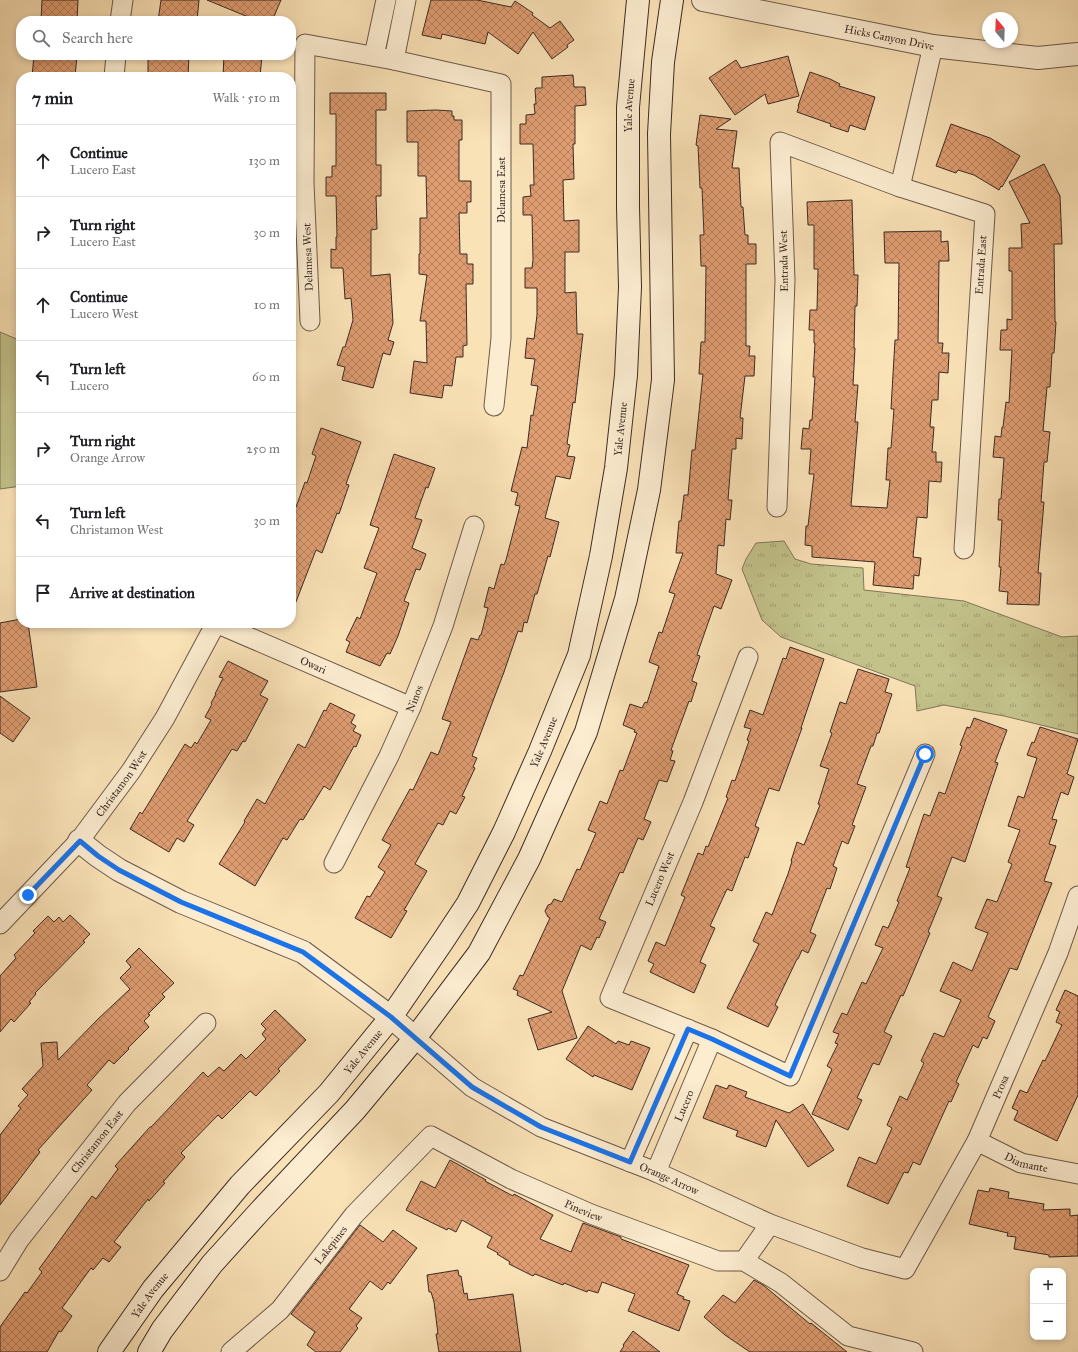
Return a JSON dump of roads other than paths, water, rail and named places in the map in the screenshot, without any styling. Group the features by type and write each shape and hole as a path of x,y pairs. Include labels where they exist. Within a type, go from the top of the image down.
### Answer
{"main road":[{"name":"Yale Avenue","path":"109,1352 153,1289 240,1185 328,1093 391,1017 443,941 471,896 504,832 540,751 579,655 600,556 616,468 626,375 630,287 628,107 638,0"},
{"path":"149,1352 162,1330 212,1264 265,1205 355,1110 414,1038 479,953 529,859 586,732 626,599 649,490 663,380 659,134 663,62 672,0"},
{"name":"Hicks Canyon Drive","path":"703,0 933,46 1038,58 1078,54"},
{"name":"Orange Arrow","path":"80,841 98,856 119,870 181,902 303,952 391,1017 414,1038"}],"street":[{"path":"121,16 123,0"},
{"path":"374,56 386,0"},
{"path":"394,60 406,0"},
{"name":"Delamesa West","path":"310,321 304,184 305,44 394,60"},
{"path":"900,187 933,46"},
{"path":"114,72 116,60"},
{"name":"Delamesa East","path":"394,60 501,84 501,338 494,406"},
{"name":"Entrada West","path":"777,507 786,280 780,142 900,187"},
{"name":"Entrada East","path":"900,187 985,214 964,549"},
{"name":"Ninos","path":"334,863 389,756 411,707 442,626 474,526"},
{"name":"Christamon West","path":"0,924 80,841 131,771 165,718 213,628"},
{"name":"Owari","path":"228,628 411,707"},
{"name":"Lucero West","path":"748,657 693,802 610,998 712,1039 790,1076 925,754"},
{"name":"Prosa","path":"905,1269 977,1141 1058,953 1078,896"},
{"name":"Christamon East","path":"0,1271 19,1240 127,1103 206,1023"},
{"path":"630,1162 688,1029"},
{"name":"Orange Arrow","path":"414,1038 472,1087 541,1127 656,1172 770,1224 862,1258 905,1269"},
{"name":"Lucero","path":"656,1172 712,1039"},
{"name":"Pineview","path":"430,1136 511,1179 591,1214 718,1261 744,1261"},
{"name":"Lakepines","path":"231,1352 280,1310 354,1215 430,1136"},
{"name":"Diamante","path":"977,1141 1021,1163 1078,1174"},
{"path":"770,1224 744,1261 781,1283 848,1336 913,1352"}]}
